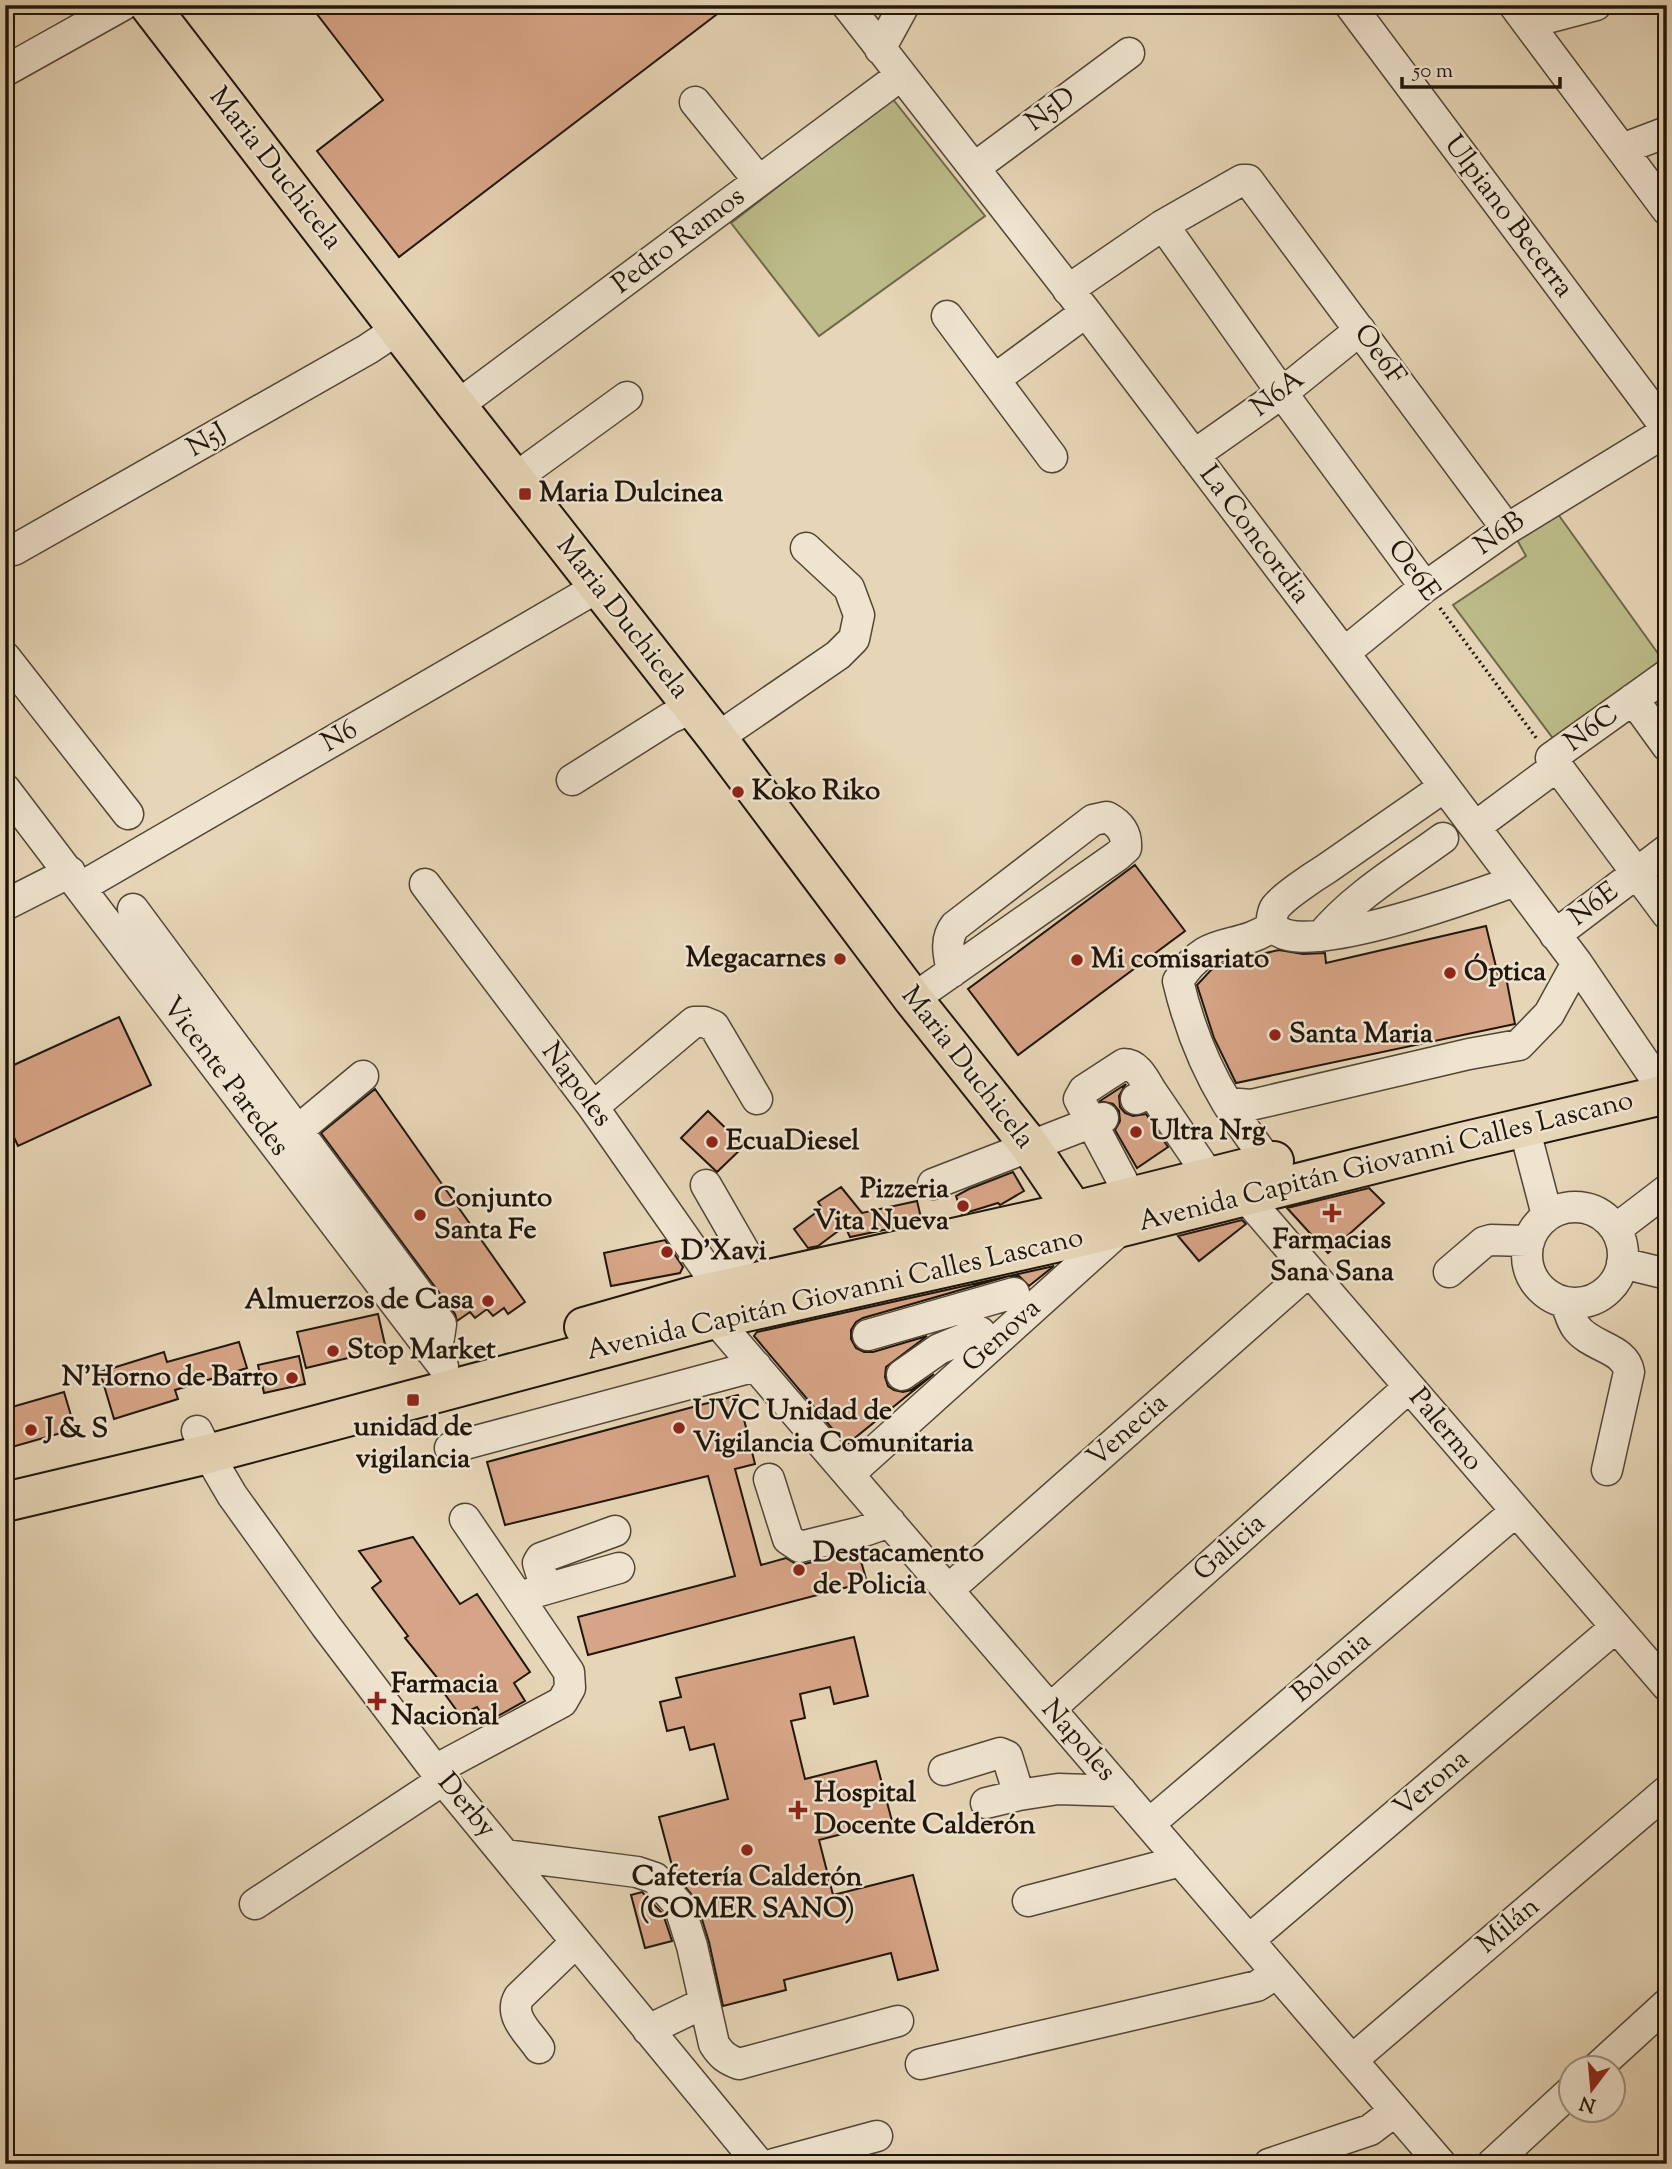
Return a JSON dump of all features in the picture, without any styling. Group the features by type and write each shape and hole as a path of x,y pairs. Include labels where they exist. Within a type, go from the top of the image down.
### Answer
{"main road":[{"name":"Maria Duchicela","path":"149,5 1030,1146 1080,1223"},
{"name":"Avenida Capitán Giovanni Calles Lascano","path":"5,1475 202,1442 436,1357 716,1294 1080,1223 1226,1181 1533,1125 1662,1078"},
{"name":"Avenida Capitán Giovanni Calles Lascano","path":"1226,1181 1268,1162 1662,1078"},
{"name":"Avenida Capitán Giovanni Calles Lascano","path":"5,1502 202,1442 716,1294 943,1268 1080,1223"}],"street":[{"path":"5,71 123,5"},
{"name":"La Concordia","path":"847,5 1194,455 1662,1078"},
{"path":"880,49 904,5"},
{"name":"Ulpiano Becerra","path":"1350,5 1667,430"},
{"path":"1596,5 1521,14 1664,201"},
{"name":"N5D","path":"974,168 1129,53"},
{"name":"Pedro Ramos","path":"457,406 900,76"},
{"path":"695,102 759,181"},
{"path":"1622,149 1667,132"},
{"name":"Oe6F","path":"1163,225 1242,180 1250,182 1507,529"},
{"path":"995,379 1163,225"},
{"name":"Oe6E","path":"1163,225 1425,587"},
{"path":"947,316 1052,457"},
{"name":"N5J","path":"14,550 356,356 398,329"},
{"name":"N6A","path":"1194,455 1282,393 1360,330"},
{"path":"514,479 627,397"},
{"name":"N6B","path":"1344,653 1425,587 1507,529 1667,430"},
{"path":"717,738 838,654 854,639 859,615 849,588 806,548"},
{"name":"N6","path":"5,905 76,879 598,587"},
{"path":"5,657 128,814"},
{"name":"N6C","path":"1475,827 1633,699 1667,675"},
{"path":"1633,699 1667,746"},
{"path":"572,780 670,718 693,708"},
{"path":"1554,762 1667,914"},
{"path":"1444,787 1312,878 1275,907 1271,916 1273,926 1279,932 1290,936 1321,936 1366,929 1515,881"},
{"name":"Vicente Paredes","path":"5,789 76,879 436,1357"},
{"path":"914,999 1117,856 1126,848 1126,840 1117,822 1107,817 1093,820 955,926 950,932 948,944 952,972"},
{"path":"1321,936 1347,909 1443,838"},
{"name":"N6E","path":"1555,934 1667,850"},
{"name":"Napoles","path":"425,884 593,1107 716,1294 756,1366 1441,2164"},
{"path":"133,909 441,1324 436,1357"},
{"path":"1268,1162 1227,1103 1192,1029 1178,981 1187,967 1203,952 1214,946 1262,933 1273,926"},
{"path":"1227,1103 1251,1105 1469,1054 1519,1045 1549,1014 1577,964"},
{"path":"593,1107 694,1022 714,1026 757,1099"},
{"name":"Palermo","path":"1097,1120 1079,1096 1124,1064 1130,1064 1136,1068 1144,1095 1308,1272 1667,1686"},
{"path":"297,1131 363,1076"},
{"path":"933,1184 1097,1120 1122,1180 1125,1212"},
{"path":"1533,1125 1557,1211"},
{"path":"706,1185 744,1251 743,1255 726,1269 716,1294"},
{"path":"1616,1229 1667,1191"},
{"path":"1586,1208 1604,1217 1616,1229 1622,1246 1622,1263 1617,1278 1608,1290 1580,1303 1565,1302 1550,1296 1538,1286 1530,1272 1526,1256 1528,1241 1535,1226 1557,1211 1586,1208"},
{"name":"Genova","path":"849,1474 1125,1212"},
{"path":"1449,1272 1484,1242 1528,1241"},
{"path":"1622,1263 1667,1274"},
{"path":"943,1268 955,1309"},
{"name":"Venecia","path":"948,1590 1308,1272"},
{"path":"868,1335 1014,1293"},
{"path":"1565,1302 1576,1327 1592,1342 1619,1354 1628,1362 1629,1372 1607,1470"},
{"path":"926,1318 939,1349"},
{"path":"902,1375 939,1349 980,1332"},
{"path":"450,1448 756,1366"},
{"name":"Galicia","path":"1050,1709 1409,1387"},
{"name":"Derby","path":"202,1442 232,1495 326,1626 439,1775 759,2164"},
{"path":"769,1479 788,1539 800,1547 890,1522"},
{"name":"Bolonia","path":"1149,1824 1514,1512"},
{"path":"255,1904 439,1775 562,1702 569,1688 569,1672 532,1593 465,1519"},
{"path":"532,1593 541,1558 615,1531"},
{"path":"532,1593 619,1568"},
{"name":"Verona","path":"1249,1940 1616,1628"},
{"path":"944,1770 1000,1754 1007,1756 1019,1795"},
{"path":"986,1803 1058,1789 1121,1791"},
{"name":"Milán","path":"1352,2060 1667,1791"},
{"path":"506,1855 637,1872 655,1878 679,1905 692,1946 714,2043 720,2055 739,2064 898,2021"},
{"path":"1028,1901 1181,1861"},
{"path":"539,2048 515,2013 515,2004 576,1942"},
{"path":"921,2064 1257,1986 1277,1973"},
{"path":"648,2030 704,2003"},
{"path":"1611,2054 1667,2004"},
{"path":"1492,2164 1556,2105"},
{"path":"1269,2164 1370,2130 1395,2110"},
{"path":"774,2164 877,2136"}],"path":[{"name":"Oe6E","path":"1425,587 1554,762"}],"shaded area":[{"path":"892,98 985,216 819,336 731,223"},
{"path":"1555,510 1667,666 1558,745 1453,605 1526,556 1515,536"}],"building":[{"path":"310,5 729,5 399,257 317,151 383,100"},
{"name":"Mi comisariato","path":"1135,865 1185,931 1018,1055 968,989"},
{"path":"1486,926 1499,979 1506,977 1515,1024 1236,1083 1214,1038 1197,985 1211,970 1227,962 1279,950 1303,954 1325,953 1326,963"},
{"path":"119,1017 151,1085 18,1146 5,1118 5,1069"},
{"name":"Ultra Nrg","path":"1126,1084 1119,1096 1120,1107 1133,1116 1146,1114 1168,1147 1137,1168 1115,1130 1120,1121 1119,1111 1113,1104 1100,1101"},
{"name":"Conjunto Santa Fe","path":"375,1089 525,1302 508,1314 504,1308 493,1316 487,1309 475,1318 470,1312 457,1321 455,1314 321,1133"},
{"name":"EcuaDiesel","path":"708,1111 744,1146 717,1172 681,1138"},
{"path":"1013,1172 1024,1191 1000,1205 998,1203 962,1214 956,1196"},
{"path":"841,1187 862,1213 917,1201 922,1222 850,1237 845,1226 818,1246 808,1248 794,1229 822,1208 818,1202"},
{"path":"1369,1188 1384,1203 1328,1253 1287,1208"},
{"path":"1242,1220 1246,1224 1199,1261 1178,1236"},
{"path":"665,1240 683,1267 680,1273 611,1286 604,1253"},
{"path":"1054,1266 1029,1286 1019,1276 1009,1276"},
{"path":"1009,1276 856,1322 851,1330 851,1339 856,1348 864,1352 873,1352 927,1336 886,1367 888,1386 894,1390 911,1390 934,1374 846,1445 754,1336 757,1332"},
{"path":"378,1314 386,1349 306,1368 297,1332"},
{"path":"239,1342 247,1368 175,1390 178,1399 114,1419 100,1372 164,1352 167,1362"},
{"path":"299,1356 305,1384 264,1393 258,1365"},
{"path":"64,1392 75,1429 5,1449 5,1409"},
{"path":"738,1395 755,1464 735,1469 761,1565 786,1558 796,1564 804,1564 858,1551 867,1582 588,1655 578,1617 735,1576 708,1476 505,1525 487,1462"},
{"path":"413,1537 460,1604 477,1594 530,1672 514,1683 525,1701 487,1722 477,1707 460,1715 436,1682 439,1680 405,1638 408,1636 372,1588 381,1581 359,1551"},
{"name":"Hospital Docente Calderón","path":"854,1637 868,1696 834,1704 830,1687 800,1694 805,1718 791,1721 805,1779 876,1761 892,1821 819,1840 833,1895 913,1875 938,1970 898,1980 891,1953 784,1980 786,1990 723,2006 709,1942 696,1900 674,1873 659,1817 728,1799 714,1744 690,1750 684,1727 667,1731 660,1702 681,1697 676,1678"},
{"path":"642,1892 663,1914 672,1941 645,1948 631,1895"}],"place":[{"name":"Maria Dulcinea","path":"525,494"},
{"name":"Koko Riko","path":"738,792"},
{"name":"Megacarnes","path":"840,959"},
{"name":"Mi comisariato","path":"1077,960"},
{"name":"Óptica","path":"1450,973"},
{"name":"Santa Maria","path":"1275,1035"},
{"name":"Ultra Nrg","path":"1136,1132"},
{"name":"EcuaDiesel","path":"712,1142"},
{"name":"Pizzeria Vita Nueva","path":"963,1206"},
{"name":"Farmacias Sana Sana","path":"1332,1213"},
{"name":"Conjunto Santa Fe","path":"420,1215"},
{"name":"D'Xavi","path":"667,1252"},
{"name":"Almuerzos de Casa","path":"488,1301"},
{"name":"Stop Market","path":"333,1351"},
{"name":"N'Horno de Barro","path":"292,1378"},
{"name":"unidad de vigilancia","path":"413,1400"},
{"name":"UVC Unidad de Vigilancia Comunitaria","path":"679,1428"},
{"name":"J & S","path":"31,1430"},
{"name":"Destacamento de Policia","path":"799,1570"},
{"name":"Farmacia Nacional","path":"377,1701"},
{"name":"Hospital Docente Calderón","path":"798,1810"},
{"name":"Cafetería Calderón (COMER SANO)","path":"747,1850"}]}
